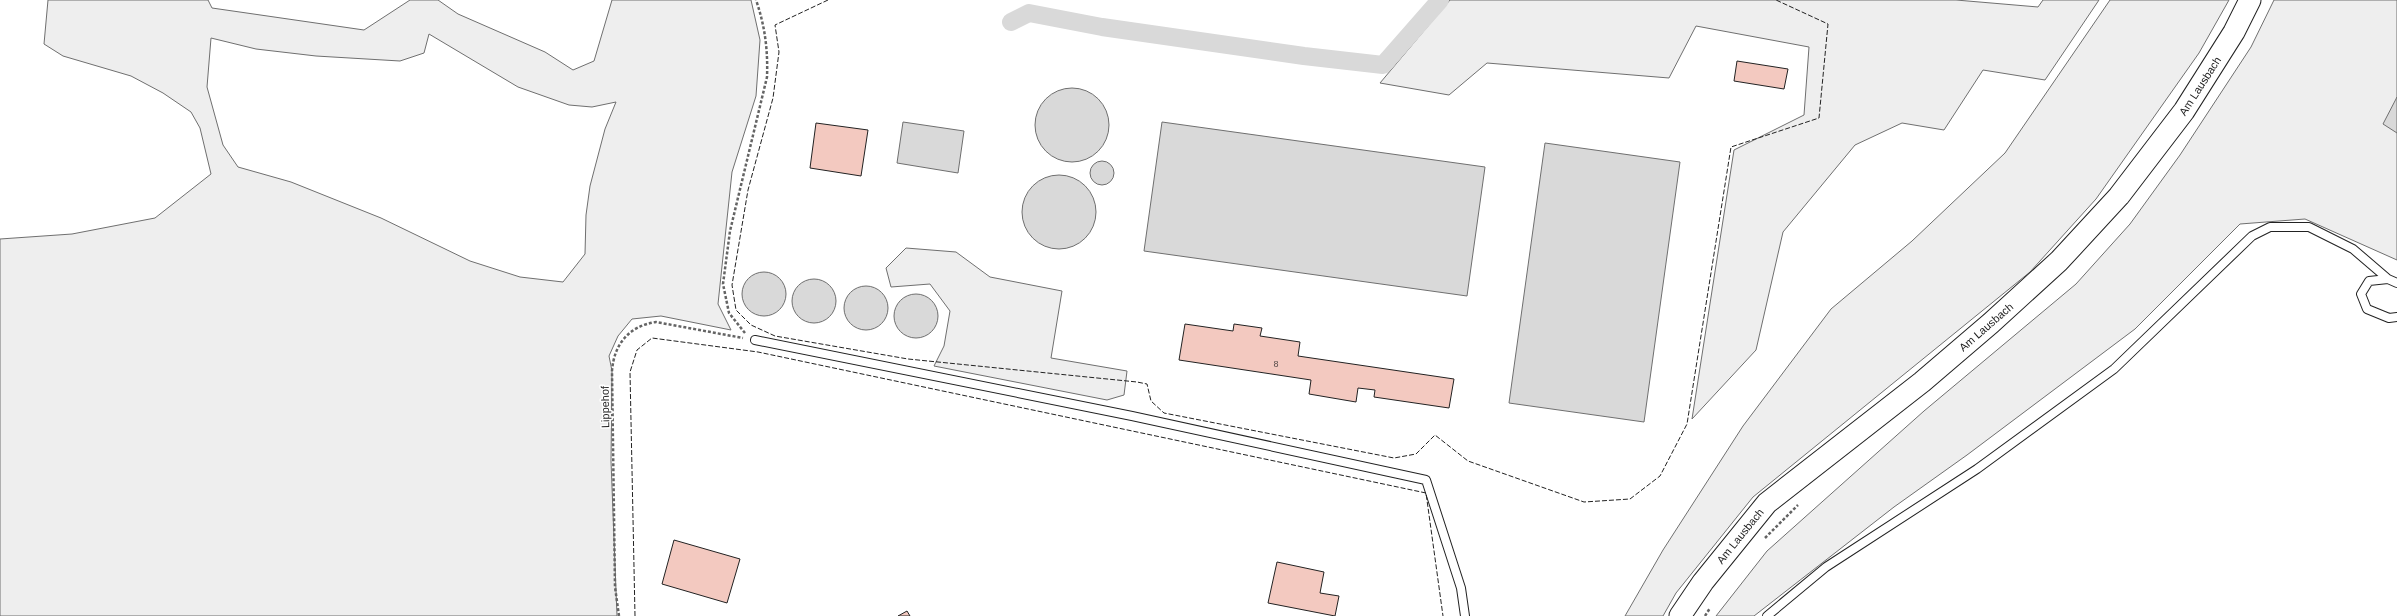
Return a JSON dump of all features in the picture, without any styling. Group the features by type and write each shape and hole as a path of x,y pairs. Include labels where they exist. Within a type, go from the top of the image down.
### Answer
{"main road":[{"name":"Am Lausbach","path":"1680,616 1703,582 1767,503 1922,382 1991,323 2059,261 2119,196 2184,111 2234,32 2250,0"}],"lane":[{"path":"1767,616 1826,568 1977,469 2114,368 2252,236 2270,227 2309,227 2353,250 2388,279 2397,283"},
{"path":"2388,279 2369,281 2361,294 2367,309 2390,318 2397,317"},
{"path":"755,340 1132,416 1426,480 1461,588 1465,616"}],"path":[{"path":"755,340 743,331 729,313 723,284 732,224 768,77 768,53 764,22 756,0"},
{"name":"Lippehof","path":"619,616 615,587 612,372 615,352 630,332 647,324 656,322 755,340"}],"shaded area":[{"path":"48,0 208,0 212,8 364,30 410,0 438,0 458,14 545,52 573,70 594,61 612,0 751,0 760,40 756,96 732,172 718,304 731,330 661,316 632,319 618,336 609,356 612,371 611,461 617,616 0,616 0,239 72,234 155,218 211,174 200,128 191,112 163,93 131,76 63,56 44,44","holes":["429,34 518,87 569,105 592,107 616,102 605,129 590,186 586,215 585,254 563,282 520,277 470,261 381,218 291,182 238,167 223,145 207,87 211,38 256,49 316,56 400,61 424,53"]},
{"path":"1450,0 1956,0 2038,7 2043,0 2099,0 2045,80 1983,70 1944,130 1902,123 1855,145 1783,232 1756,350 1692,419 1734,150 1804,115 1809,47 1696,26 1669,78 1487,63 1449,95 1380,83"},
{"path":"2110,0 2229,0 2199,53 2096,199 2030,272 1753,497 1676,593 1663,616 1625,616 1663,550 1743,426 1831,309 1912,241 2005,153"},
{"path":"2274,0 2397,0 2397,260 2305,219 2240,224 2135,329 1967,455 1894,507 1754,616 1716,616 1767,551 1924,411 2076,284 2130,224 2180,155 2251,47"},
{"path":"1072,88 1086,91 1098,99 1106,111 1109,125 1106,139 1098,151 1086,159 1072,162 1058,159 1046,151 1038,139 1035,125 1038,111 1046,99 1058,91"},
{"path":"2397,97 2397,133 2383,124"},
{"path":"903,122 964,131 958,173 897,163"},
{"path":"1162,122 1485,167 1467,296 1144,251"},
{"path":"1545,143 1680,162 1644,422 1509,403"},
{"path":"1102,161 1111,164 1114,173 1111,182 1102,185 1093,182 1090,173 1093,164"},
{"path":"1059,175 1073,178 1085,186 1093,198 1096,212 1093,226 1085,238 1073,246 1059,249 1045,246 1033,238 1025,226 1022,212 1025,198 1033,186 1045,178"},
{"path":"906,248 956,252 990,277 1062,291 1051,358 1127,371 1124,395 1107,400 934,366 944,346 950,311 930,284 891,287 886,268"},
{"path":"764,272 776,276 782,282 786,294 782,306 776,312 764,316 752,312 746,306 742,294 746,282 752,276"},
{"path":"814,279 826,283 832,289 836,301 832,313 826,319 814,323 802,319 796,313 792,301 796,289 802,283"},
{"path":"866,286 878,290 884,296 888,308 884,320 878,326 866,330 854,326 848,320 844,308 848,296 854,290"},
{"path":"916,294 928,298 934,304 938,316 934,328 928,334 916,338 904,334 898,328 894,316 898,304 904,298"}],"building":[{"path":"1737,61 1788,69 1784,89 1734,81"},
{"path":"816,123 868,130 861,176 810,168"},
{"path":"1185,324 1233,331 1234,324 1262,328 1260,336 1300,342 1298,356 1454,379 1449,408 1374,397 1375,390 1358,388 1356,402 1309,394 1311,380 1179,360"},
{"path":"674,540 740,559 727,603 662,584"},
{"path":"1277,562 1324,572 1320,593 1339,596 1335,616 1268,603"},
{"path":"907,611 910,616 898,616"}],"waterway":[{"path":"1011,22 1029,13 1102,27 1304,56 1383,65 1440,0"}],"fence":[{"path":"828,0 775,25 779,52 773,98 748,190 732,285 736,310 751,325 775,336 908,359 1147,384 1151,401 1164,413 1394,458 1416,454 1435,435 1468,461 1584,502 1630,499 1660,476 1687,424 1731,147 1819,118 1828,24 1776,0"},
{"path":"635,616 630,372 637,350 652,338 758,352 1426,493 1443,616"}]}
